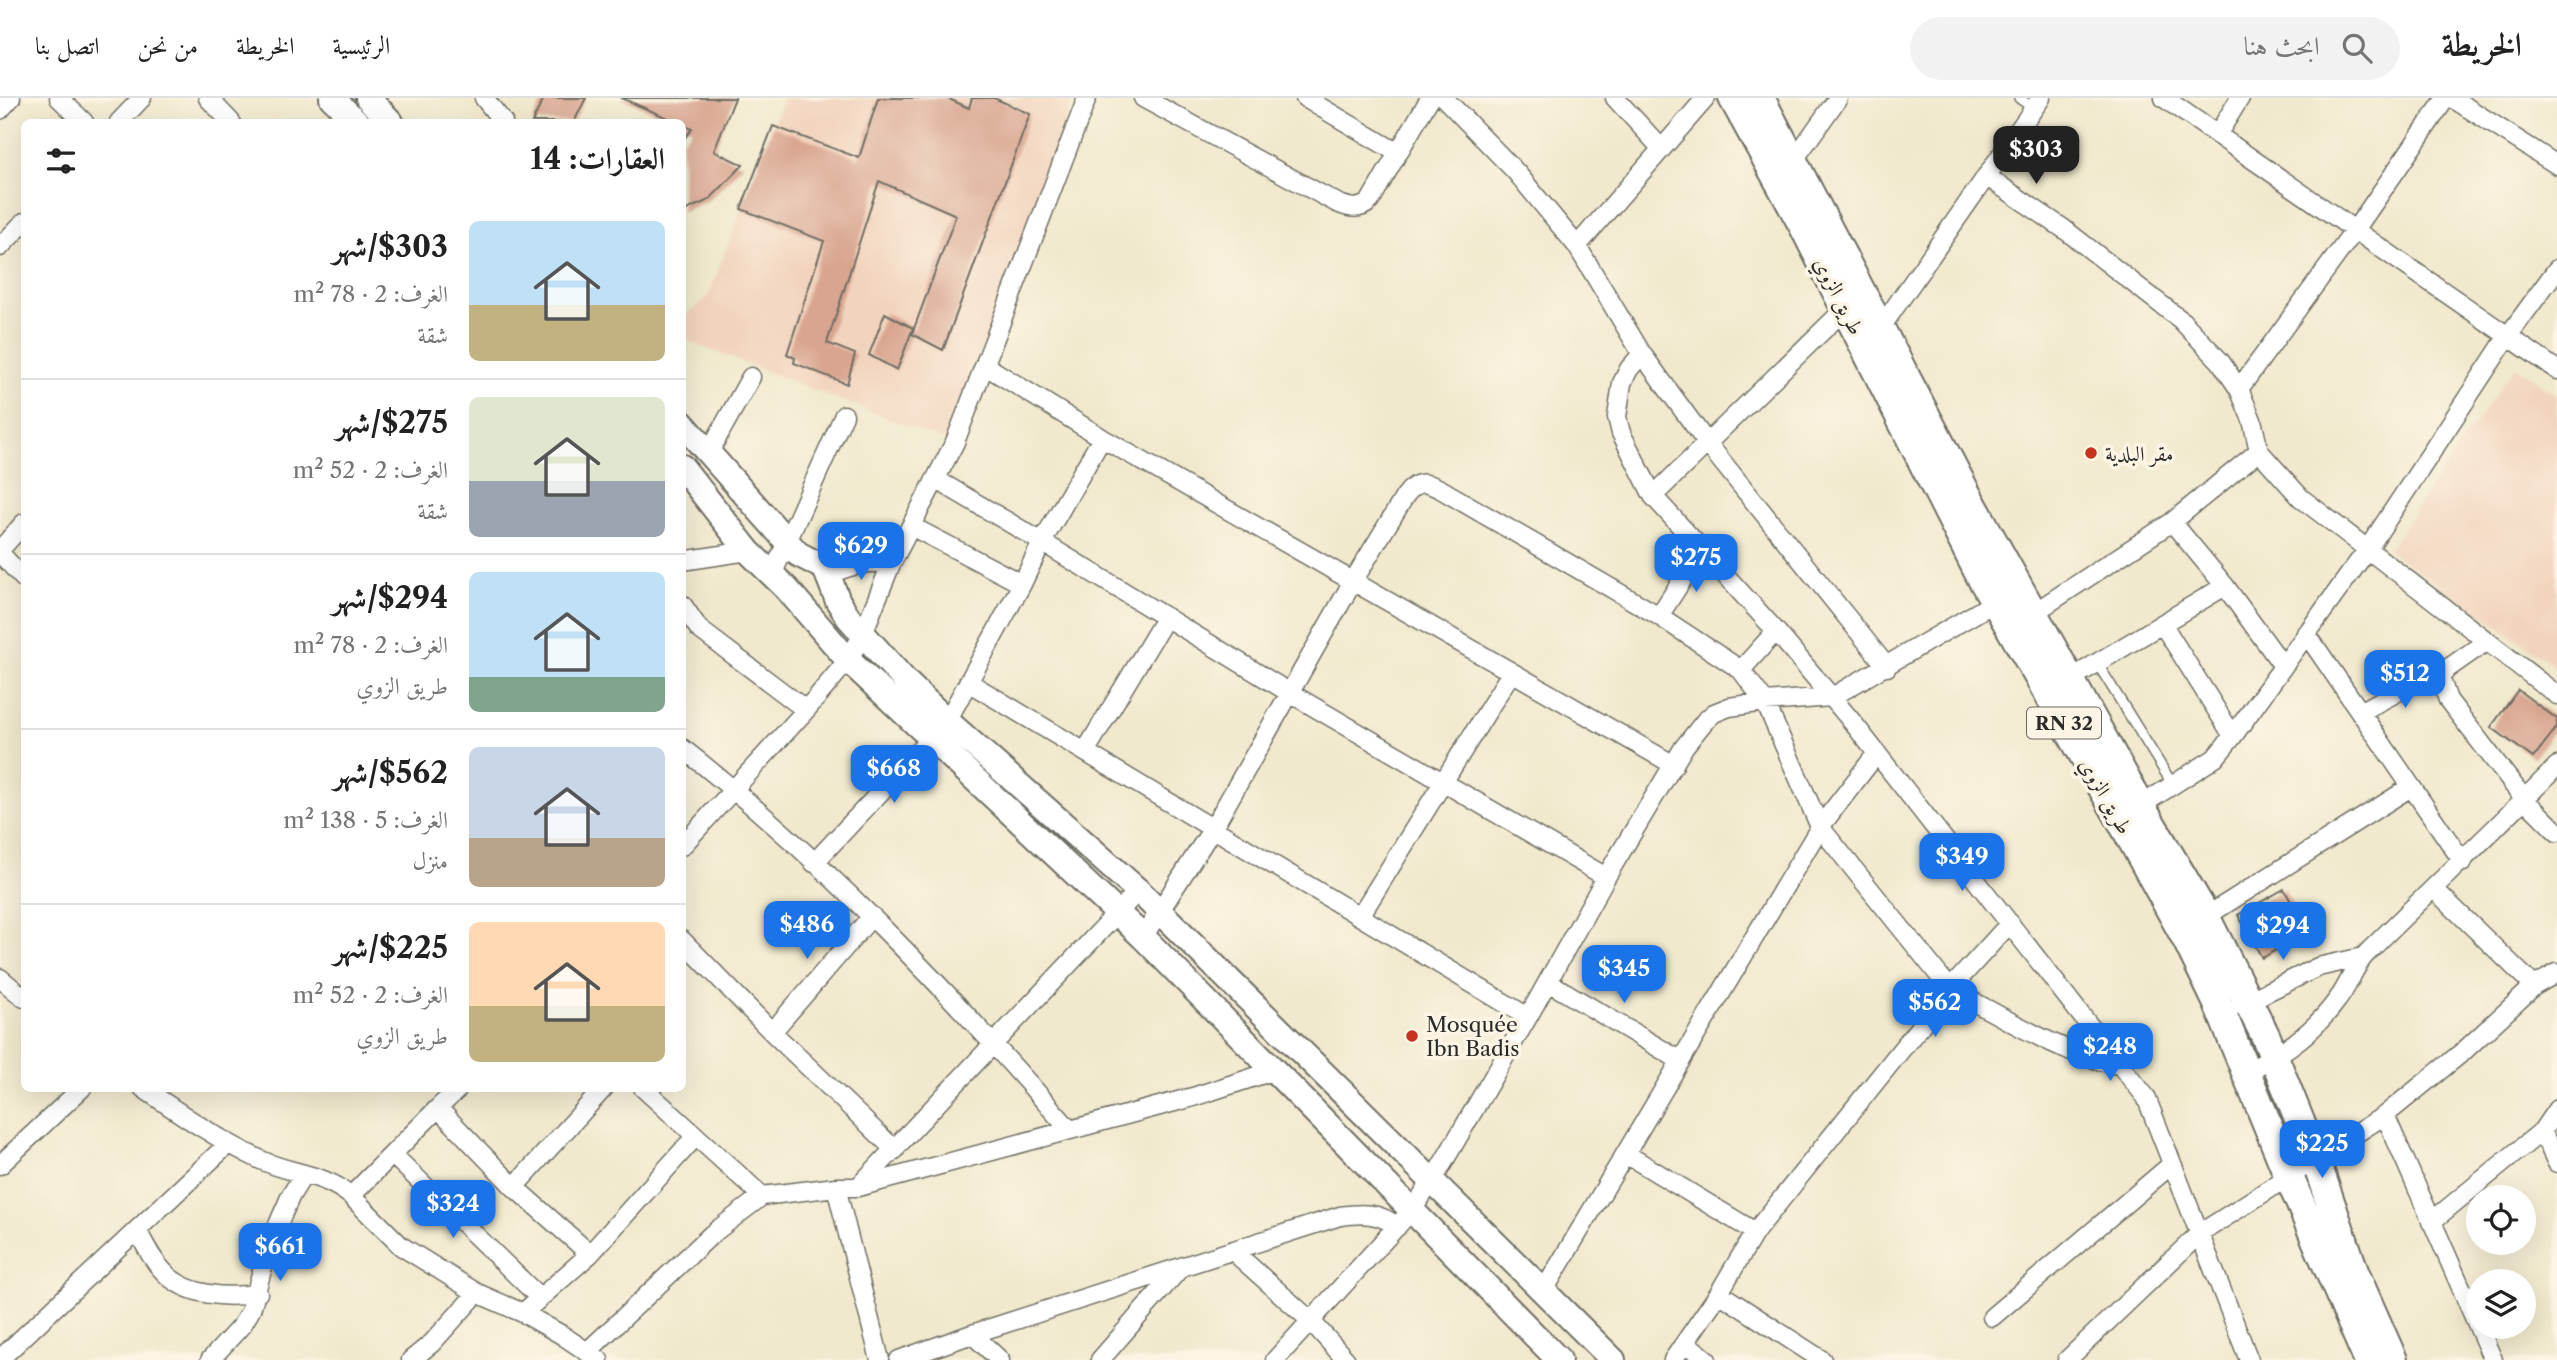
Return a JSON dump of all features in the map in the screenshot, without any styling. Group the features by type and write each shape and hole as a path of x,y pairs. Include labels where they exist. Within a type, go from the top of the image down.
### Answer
{"main road":[{"name":"طريق الزوي","path":"1733,98 1786,171"},
{"name":"طريق الزوي","path":"1760,98 1786,171 1853,301 2071,679 2247,1071 2289,1177 2368,1360"},
{"name":"طريق الزوي","path":"1873,338 2010,629 2047,693 2206,916 2274,1059 2316,1161 2356,1274 2393,1360"}],"street":[{"path":"0,110 11,98"},
{"path":"59,98 81,119"},
{"path":"122,119 142,98"},
{"path":"208,98 228,119"},
{"path":"332,98 354,119"},
{"path":"368,98 388,119"},
{"path":"484,98 501,119"},
{"path":"686,842 806,710 848,660 862,636 891,564 937,480 986,366 1087,98"},
{"path":"1143,98 1348,208 1367,204 1430,98"},
{"path":"1305,98 1398,153"},
{"path":"1444,98 1516,172 1577,246 1642,354 1707,443 1887,667"},
{"path":"1615,98 1661,148"},
{"path":"1577,246 1706,98"},
{"path":"1786,171 1838,98"},
{"path":"2164,98 2557,370"},
{"path":"2217,135 2240,98"},
{"path":"2239,389 2355,230 2446,98"},
{"path":"2452,98 2557,165"},
{"path":"1873,338 1986,176 2031,101"},
{"path":"1986,176 2064,229 2181,320 2220,361 2239,389 2252,420 2259,451 2301,498 2557,695"},
{"path":"0,247 21,225"},
{"path":"2130,812 2215,758 2233,736 2367,550 2508,337 2557,269"},
{"path":"1653,496 1853,301"},
{"path":"1642,354 1629,369 1622,383 1617,417 1621,433 1653,496 1832,697 2146,1097 2249,1360"},
{"path":"986,366 1102,438 1352,583 1674,765"},
{"path":"709,452 751,377"},
{"path":"772,575 844,415"},
{"path":"686,427 787,543 803,558 823,566 829,574 840,607 939,729 1276,1070 1404,1219 1559,1360"},
{"path":"814,863 939,729 968,682 1042,542 1102,438"},
{"path":"2010,629 2172,522 2259,451"},
{"path":"686,472 748,551 788,589 848,660 939,729 1138,891 1433,1180 1543,1293 1614,1360"},
{"path":"937,480 1290,693 1606,877"},
{"path":"1143,937 1213,828 1352,583 1411,487 1425,483 1442,490 1659,616 1741,670 1765,702 1820,827 1950,989 2077,1054 2099,1062 2120,1065"},
{"path":"2172,522 2225,586 2283,666"},
{"path":"911,526 1022,584"},
{"path":"21,527 0,552 21,576"},
{"path":"686,560 748,551"},
{"path":"1659,616 1701,551"},
{"path":"829,574 858,563 875,561 891,564"},
{"path":"2047,693 2225,586"},
{"path":"1275,1360 1404,1219 1433,1180 1606,877 1695,732 1714,713 1729,707 1832,697 2020,588"},
{"path":"686,610 699,629 806,710"},
{"path":"1085,752 1166,617"},
{"path":"2163,625 2233,736"},
{"path":"1741,670 1776,631"},
{"path":"2306,633 2463,862"},
{"path":"2360,712 2420,680 2440,677 2487,641"},
{"path":"1360,916 1511,673"},
{"path":"2440,677 2448,700 2525,800 2557,832"},
{"path":"968,682 1528,1017"},
{"path":"686,751 734,788 872,916 993,1042 1069,1129"},
{"path":"1543,1293 1820,827 1877,753"},
{"path":"2247,1071 2274,1059 2302,1037 2338,999 2363,957 2463,862 2557,766"},
{"path":"2182,931 2411,787"},
{"path":"2434,889 2534,986"},
{"path":"858,1187 1138,891"},
{"path":"772,1032 872,916"},
{"path":"1673,1360 1719,1293 1755,1232 1950,989 2010,923"},
{"path":"686,944 772,1032 895,1150"},
{"path":"2222,1014 2318,967 2363,957"},
{"path":"2077,1356 2199,1234 2385,1115 2465,1050 2534,986 2557,973"},
{"path":"0,978 21,996"},
{"path":"1548,982 1681,1060"},
{"path":"149,1092 228,1144 283,1169 324,1178 337,1184 401,1246 477,1293 523,1312 593,1356 712,1234 762,1196 858,1187 1193,1097 1276,1070"},
{"path":"0,1165 78,1092"},
{"path":"351,1196 455,1092"},
{"path":"514,1187 600,1092"},
{"path":"647,1092 762,1196"},
{"path":"439,1108 514,1187 590,1254"},
{"path":"2431,1222 2542,1131 2557,1109"},
{"path":"2385,1115 2466,1299"},
{"path":"2542,1131 2557,1163"},
{"path":"523,1312 590,1254 695,1137"},
{"path":"0,1359 228,1144"},
{"path":"1626,1154 1755,1232"},
{"path":"393,1155 540,1298"},
{"path":"1992,1317 2172,1164"},
{"path":"210,1360 242,1325 251,1310 258,1293 272,1235 304,1174"},
{"path":"836,1187 880,1360"},
{"path":"899,1360 1340,1216 1357,1213 1373,1214 1390,1220 1404,1219"},
{"path":"136,1230 166,1275 183,1286 212,1295 239,1297 258,1293"},
{"path":"1234,1252 1311,1321 1346,1360"},
{"path":"1100,1360 1181,1267"},
{"path":"411,1360 432,1343 477,1293"},
{"path":"1719,1293 1822,1360"},
{"path":"972,1334 1000,1360"},
{"path":"2484,1339 2493,1360"},
{"path":"1686,1343 1707,1360"}],"lane":[{"path":"2097,663 2173,785"}],"shaded area":[{"path":"783,98 1074,98 949,442 686,340 686,315 708,297"},
{"path":"2515,366 2557,395 2557,667 2388,550"}],"building":[{"path":"544,98 586,98 576,119 534,119"},
{"path":"621,98 735,98 714,151 743,165 709,200 686,210 686,136 692,129 686,127 686,119 670,119"},
{"path":"878,98 947,98 969,108 972,98 994,98 1030,114 943,350 912,334 956,215 879,181 827,343 855,354 847,384 794,363 795,358 787,354 824,241 741,209 773,126 859,158"},
{"path":"885,313 913,328 897,370 869,355"},
{"path":"2518,690 2557,719 2557,727 2533,758 2491,727"},
{"path":"2284,889 2308,932 2262,958 2238,915"}],"place":[{"name":"مقر البلدية","path":"2091,453"},
{"name":"Mosquée Ibn Badis","path":"1412,1036"}]}
